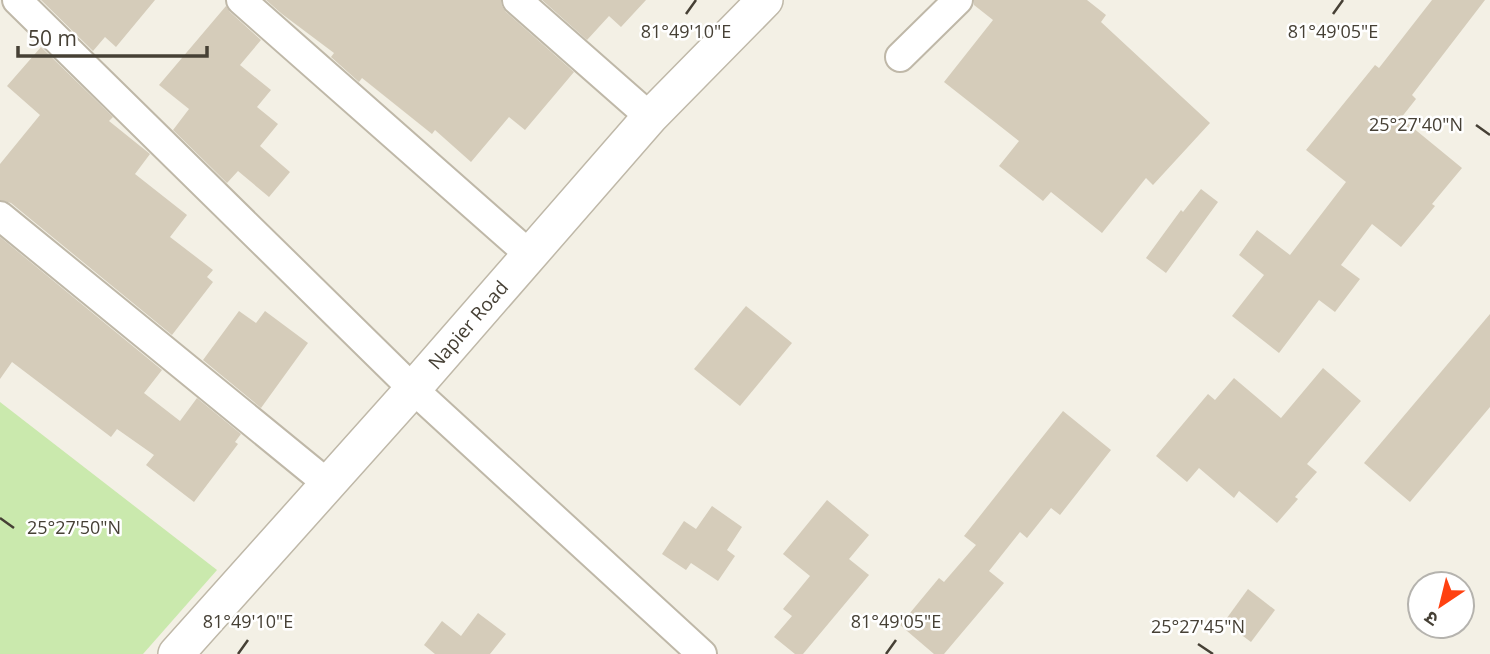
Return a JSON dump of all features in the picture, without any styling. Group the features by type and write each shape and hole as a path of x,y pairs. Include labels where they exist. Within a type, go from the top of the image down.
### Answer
{"street":[{"path":"17,0 413,388 702,654"},
{"path":"241,0 530,255"},
{"path":"517,0 650,117"},
{"name":"Napier Road","path":"176,654 650,117 765,0"},
{"path":"900,57 952,2"},
{"path":"0,216 328,484"}],"green space":[{"path":"0,402 217,570 143,654 0,654"}],"building":[{"path":"41,0 155,0 116,47 105,37 93,51"},
{"path":"266,0 501,0 506,12 574,72 525,130 509,117 471,162 435,130 432,134 362,78 359,82 331,57 334,53"},
{"path":"542,0 646,0 621,27 609,16 587,40"},
{"path":"974,0 1087,0 1106,15 1101,22 1210,123 1153,185 1146,178 1102,233 1051,192 1043,201 999,166 1019,141 944,82 993,20 974,5"},
{"path":"1432,0 1485,0 1412,95 1416,99 1401,118 1462,168 1401,247 1372,224 1341,265 1360,279 1335,312 1319,300 1279,353 1232,316 1264,275 1239,255 1257,230 1290,255 1346,182 1306,150 1375,65 1379,68"},
{"path":"226,6 261,40 240,65 271,90 257,107 278,124 260,146 290,172 269,197 238,171 227,183 173,130 189,109 159,85"},
{"path":"41,47 113,117 109,121 150,154 135,174 187,215 170,237 213,270 207,277 213,282 172,335 11,203 0,200 0,164 40,115 7,86"},
{"path":"1201,189 1218,202 1166,273 1146,258 1181,210 1183,212"},
{"path":"0,237 162,370 144,393 180,421 197,398 241,434 235,442 238,444 194,502 146,465 154,455 117,429 111,437 12,362 0,379"},
{"path":"746,306 792,343 740,406 694,369"},
{"path":"239,311 256,323 265,311 308,343 261,408 203,360"},
{"path":"1490,314 1490,407 1410,502 1364,463"},
{"path":"1323,368 1361,401 1307,464 1317,472 1277,523 1239,491 1234,498 1199,468 1187,482 1156,456 1208,394 1215,400 1234,378 1281,418"},
{"path":"1063,411 1111,450 1060,515 1051,508 1027,538 1020,532 989,571 1004,583 944,654 934,654 900,625 939,578 944,582 976,545 964,536"},
{"path":"827,500 869,535 849,559 869,575 803,654 795,654 774,637 792,616 783,609 810,576 783,554"},
{"path":"712,506 742,527 727,550 735,556 718,581 691,563 686,570 662,554 684,521 696,529"},
{"path":"1248,589 1275,610 1251,642 1224,622"},
{"path":"478,613 506,634 490,654 435,654 424,645 442,621 461,636"}]}
